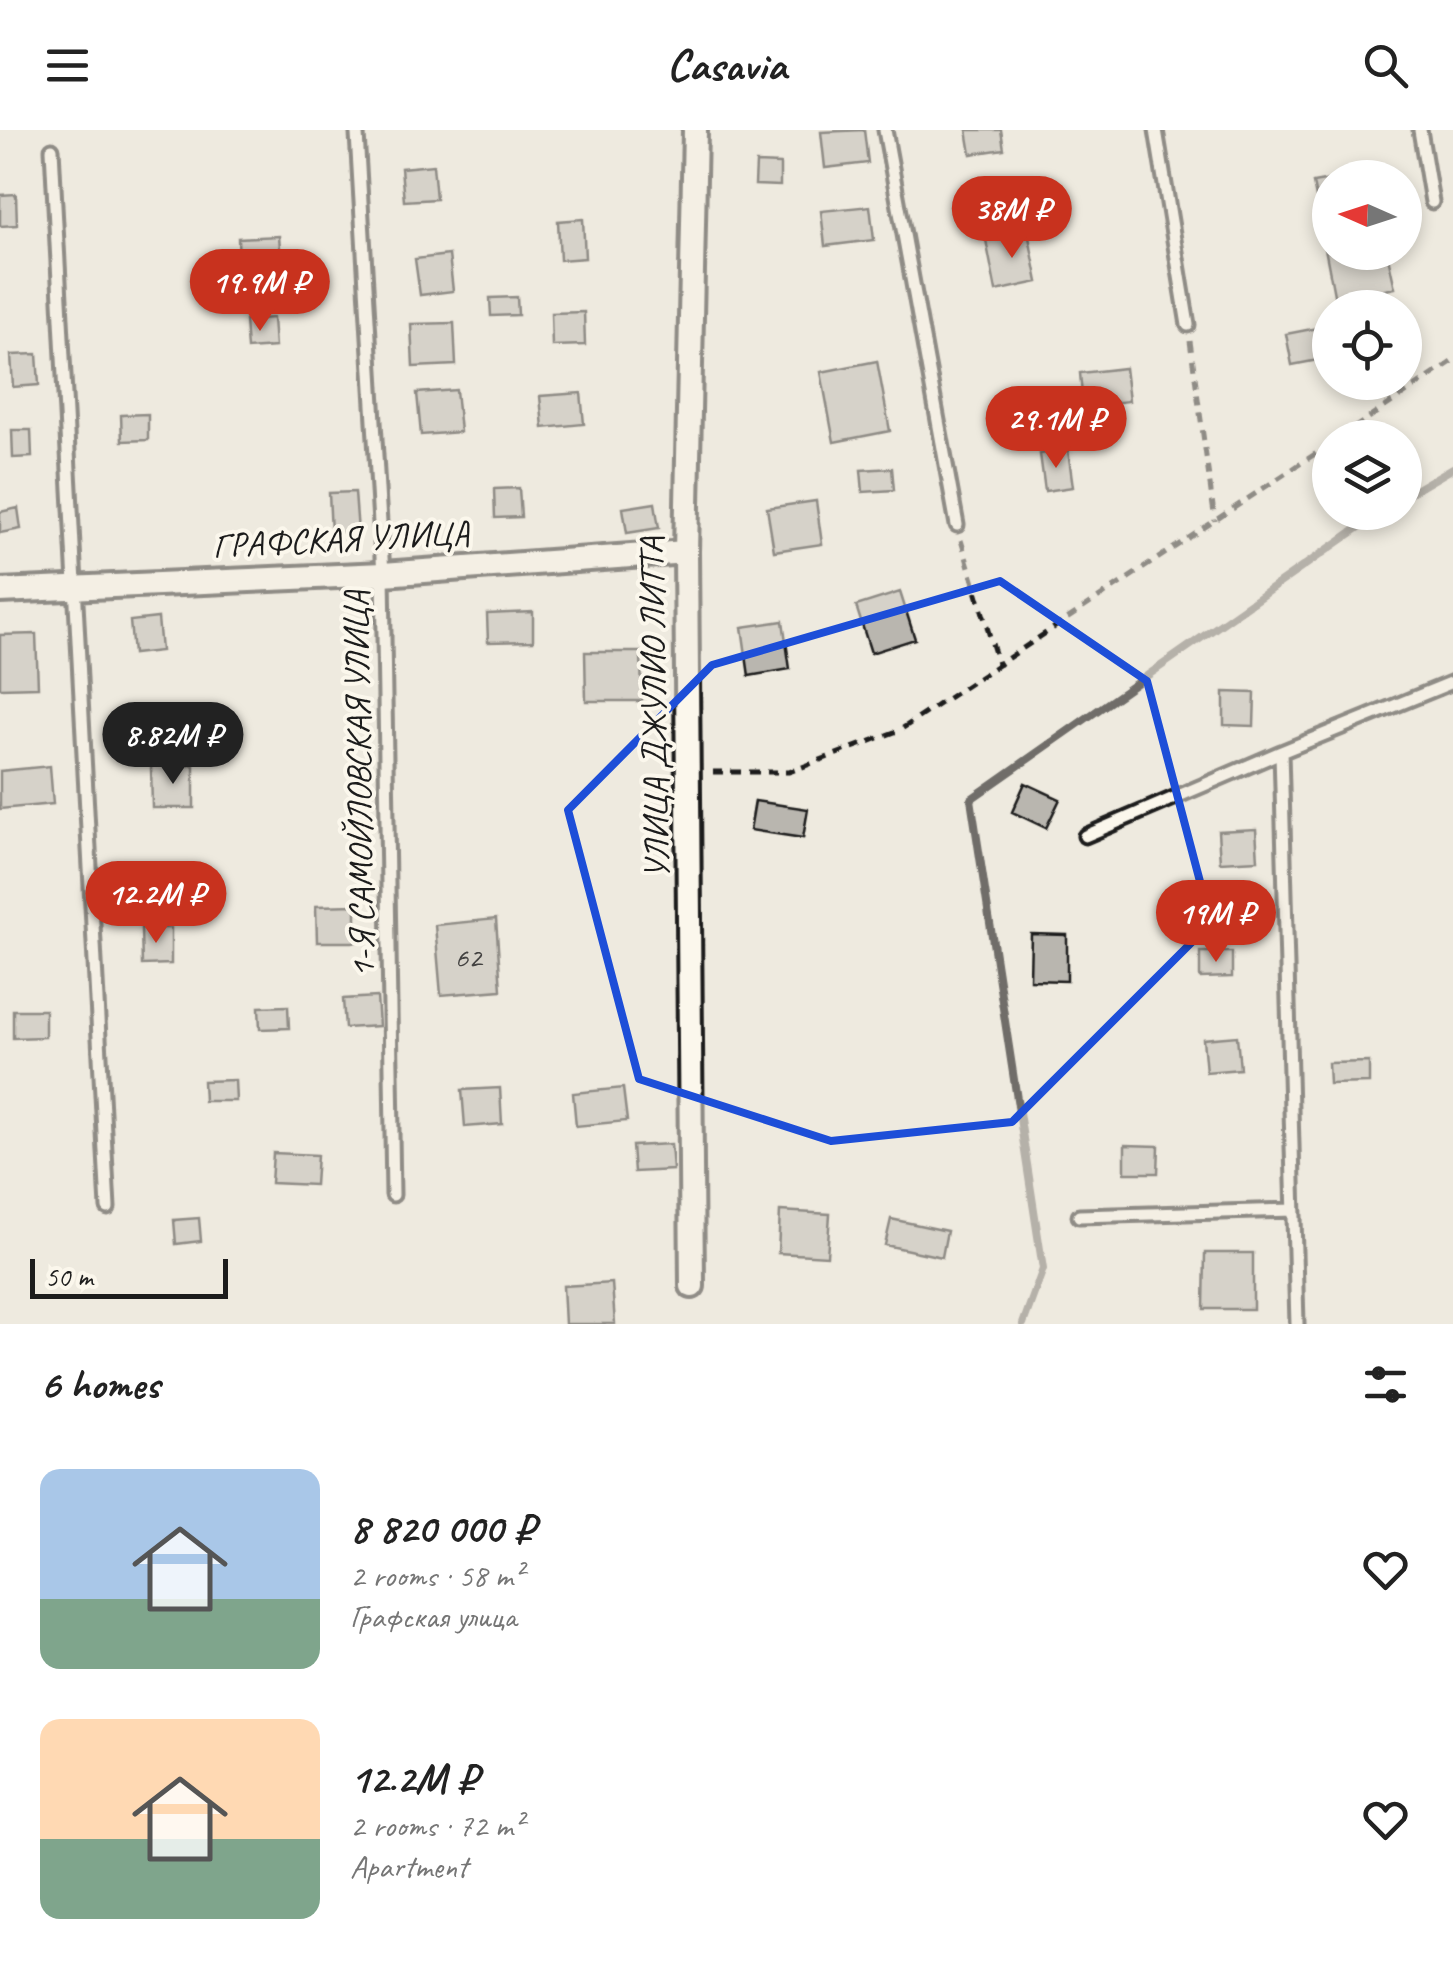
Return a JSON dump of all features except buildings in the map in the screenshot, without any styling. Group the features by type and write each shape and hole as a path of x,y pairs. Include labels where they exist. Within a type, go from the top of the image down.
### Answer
{"street":[{"name":"УЛИЦА ДЖУЛИО ЛИТТА","path":"692,1286 686,552 695,130"},
{"name":"ГРАФСКАЯ УЛИЦА","path":"0,591 383,574 686,552"}],"lane":[{"path":"885,130 957,525"},
{"path":"1156,130 1188,325"},
{"path":"1420,130 1432,202"},
{"name":"1-Я САМОЙЛОВСКАЯ УЛИЦА","path":"358,134 383,574 393,1195"},
{"path":"52,150 108,1208"},
{"path":"1085,836 1453,682"},
{"path":"1281,752 1297,1324"},
{"path":"1080,1216 1293,1210"}],"path":[{"path":"1188,325 1215,521"},
{"path":"1366,420 1453,361"},
{"path":"690,773 789,772 900,730 1312,456"},
{"path":"957,525 1000,667"}],"highlighted area":[{"path":"1000,581 1147,681 1211,923 1012,1122 831,1141 639,1079 568,810 712,665"}],"waterway":[{"path":"1422,486 1453,468"},
{"path":"1023,1324 1043,1269 971,799 1355,530"}]}
